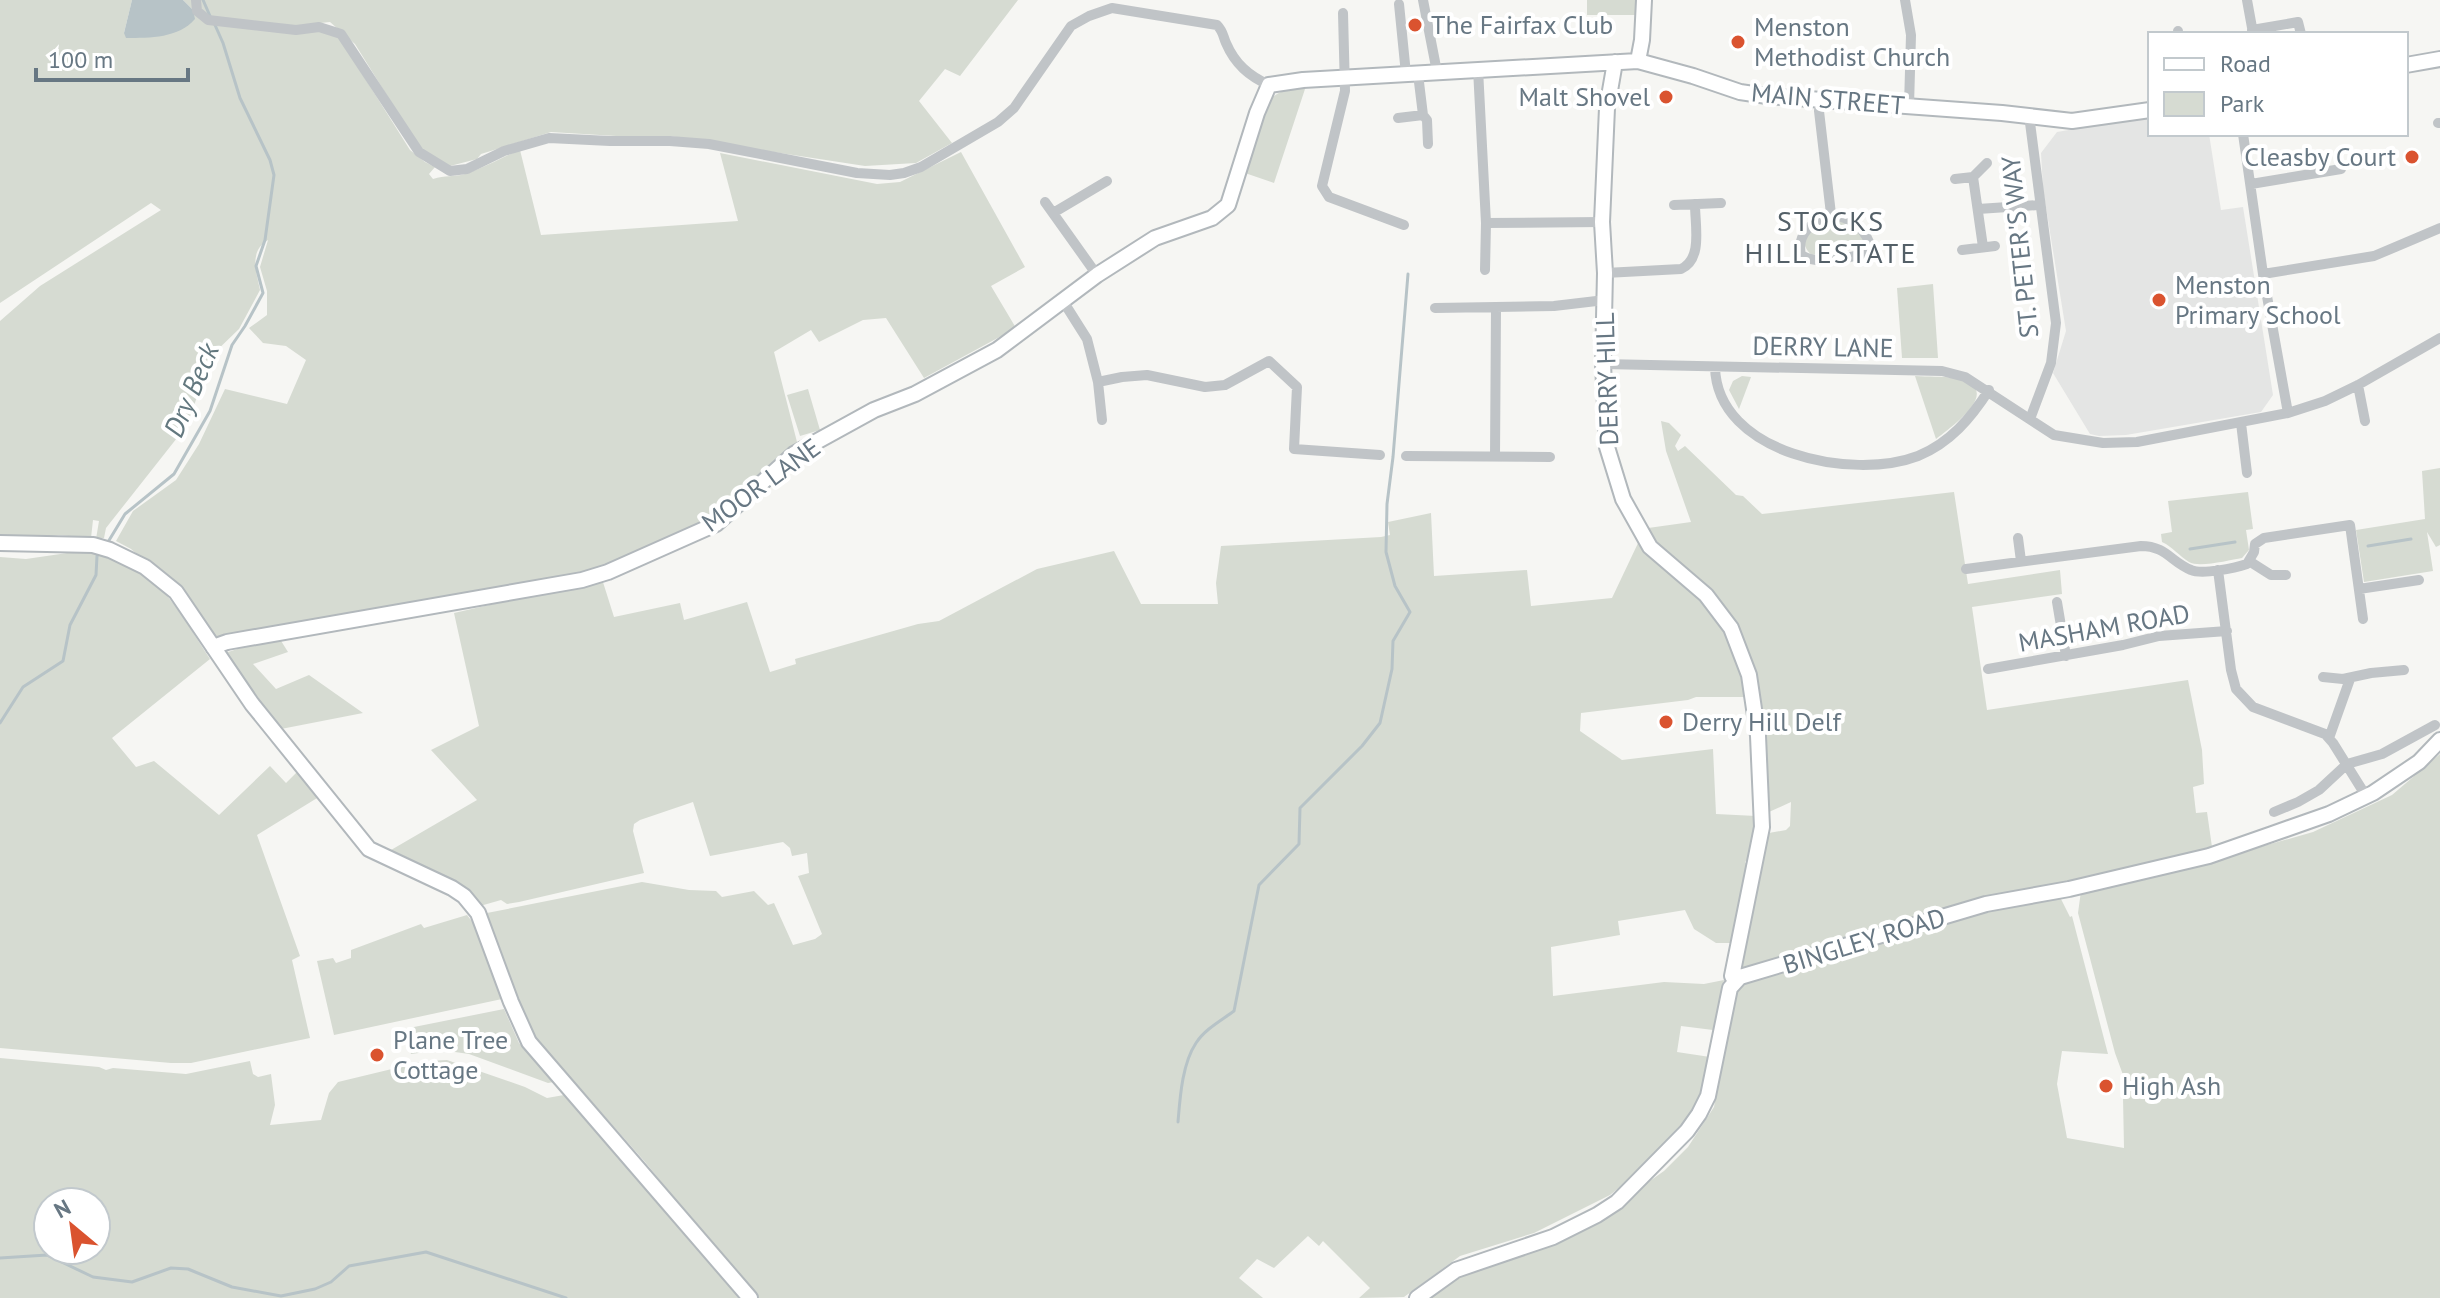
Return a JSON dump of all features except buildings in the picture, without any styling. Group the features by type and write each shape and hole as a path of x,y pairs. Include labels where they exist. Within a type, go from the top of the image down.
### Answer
{"street":[{"path":"196,0 197,11 208,20 296,30 319,27 341,34 419,152 450,171 467,169 504,151 549,138 709,144 857,173 904,173 921,167 998,122 1014,108 1071,26 1112,8 1217,25 1241,68 1269,85"},
{"path":"1423,0 1437,72"},
{"path":"1638,61 1644,0"},
{"path":"1905,0 1911,35 1909,106"},
{"path":"2247,0 2252,32 2298,22 2300,32"},
{"path":"1399,4 1412,74 1427,120 1428,144"},
{"path":"1343,13 1345,91 1322,186 1329,197 1404,225"},
{"name":"MAIN STREET","path":"1269,85 1303,80 1638,61 1740,92 1820,100 2029,115 2072,121 2148,110"},
{"name":"DERRY HILL","path":"1615,62 1607,108 1602,222 1607,447 1623,499 1650,547 1706,595 1731,628 1749,675 1758,736 1762,827 1732,976 1735,981"},
{"path":"2408,65 2439,64"},
{"path":"1478,69 1486,223 1485,270"},
{"name":"MOOR LANE","path":"213,647 227,642 582,580 608,572 716,524 794,454 874,410 915,394 997,350 1097,275 1155,238 1212,218 1228,205 1262,98 1269,85"},
{"path":"1820,100 1831,214"},
{"path":"1398,118 1423,115"},
{"name":"ST. PETER'S WAY","path":"2029,115 2056,323 2051,363 2030,419"},
{"path":"2243,136 2263,274 2288,413"},
{"path":"1955,179 1973,177 1987,163"},
{"path":"2251,184 2341,169"},
{"path":"1973,177 1983,247"},
{"path":"1053,213 1107,181"},
{"path":"1045,202 1097,275"},
{"path":"1674,205 1721,203"},
{"path":"1605,273 1681,269 1690,265 1695,255 1695,204"},
{"path":"1978,209 2039,205"},
{"path":"1831,214 1845,217 1865,232 1869,242 1865,253 1847,259 1810,261 1801,255 1801,237 1814,222 1831,214"},
{"path":"1486,223 1602,222"},
{"path":"2263,274 2374,256 2440,228"},
{"path":"1962,250 1995,246"},
{"path":"1435,308 1554,306 1605,300"},
{"path":"1063,301 1087,339 1098,382 1102,420"},
{"path":"1495,456 1496,308"},
{"name":"DERRY LANE","path":"1603,364 1942,371 1965,377 1989,390 2054,435 2103,443 2137,442 2288,413 2325,401 2440,338"},
{"path":"1098,382 1147,375 1205,387 1225,385 1269,361 1297,387 1294,449 1380,455"},
{"path":"1715,367 1715,382 1726,406 1738,421 1769,445 1807,458 1852,463 1899,461 1935,448 1966,422 1989,390"},
{"path":"2358,385 2365,421"},
{"path":"2241,423 2247,473"},
{"path":"1406,456 1550,457"},
{"path":"1966,569 2150,546 2165,552 2194,572 2218,570 2242,566 2249,561 2255,544 2264,538 2350,525 2363,619"},
{"path":"2018,538 2021,561"},
{"path":"0,543 93,545 145,567 176,592 252,704 369,849 452,888 464,896 478,913 529,1042 750,1298"},
{"path":"2249,561 2271,575 2286,575"},
{"path":"2218,570 2233,682 2247,702 2259,710 2319,731 2329,738 2366,796"},
{"path":"2359,589 2419,580"},
{"path":"2057,602 2066,656"},
{"name":"MASHAM ROAD","path":"1988,669 2159,636 2227,631"},
{"path":"2323,677 2350,679 2371,673 2404,670"},
{"path":"2329,738 2350,679"},
{"path":"2274,812 2319,790 2347,764 2382,754 2435,725"},
{"name":"BINGLEY ROAD","path":"1735,981 1986,904 2069,889 2209,856 2318,818 2366,796 2404,775 2440,740"},
{"path":"1417,1298 1456,1270 1553,1237 1617,1202 1687,1131 1708,1096 1730,988 1735,981"}],"shaded area":[{"path":"132,0 183,0 193,10 195,19 172,33 126,38 124,33"},
{"name":"Menston Primary School","path":"2148,116 2148,136 2209,136 2221,210 2243,207 2273,395 2261,412 2126,435 2090,434 2053,373 2066,331 2043,189 2041,153 2057,132"}],"green space":[{"path":"0,0 132,0 124,33 193,10 183,0 1018,0 960,76 945,69 919,101 952,143 916,163 865,166 670,136 551,132 450,166 419,147 355,44 330,22 291,26 321,30 339,37 410,150 435,167 429,174 433,179 465,174 520,150 541,235 738,221 720,153 877,184 900,182 961,152 1025,267 991,286 1016,328 924,378 886,318 863,320 819,342 811,330 774,352 797,442 710,526 600,569 220,641 211,635 176,589 175,582 168,576 162,576 131,549 116,541 133,511 176,480 199,444 225,389 287,404 306,360 286,346 263,343 249,328 267,315 267,291 260,267 268,240 256,256 260,290 239,329 210,357 188,424 106,528 104,538 96,539 99,521 93,520 91,538 58,535 18,540 0,538 0,321 40,286 161,210 151,203 0,303"},
{"path":"1587,0 1636,0 1636,15 1587,15"},
{"path":"1306,86 1274,183 1245,173 1269,101 1282,91"},
{"path":"1833,218 1853,226 1863,237 1863,244 1858,249 1812,255 1807,249 1806,238 1815,228"},
{"path":"1933,284 1938,358 1902,358 1897,288"},
{"path":"1742,376 1751,377 1739,409 1729,390 1733,381"},
{"path":"1915,376 1955,378 1970,383 1976,390 1971,407 1936,439"},
{"path":"808,389 820,430 800,436 787,395"},
{"path":"1661,421 1669,423 1681,435 1675,446 1678,451 1685,446 1736,495 1743,496 1762,514 1954,492 1968,584 2060,570 2062,594 1972,607 1987,710 2188,680 2202,750 2204,784 2193,787 2196,813 2207,812 2212,847 2169,862 2010,893 1737,970 1763,834 1786,830 1790,826 1791,802 1769,812 1761,712 1744,646 1664,550 1641,529 1691,522 1666,451"},
{"path":"2440,468 2440,545 2436,547 2427,532 2433,571 2364,582 2356,530 2425,519 2422,471"},
{"path":"2248,492 2253,529 2246,530 2249,550 2242,558 2194,564 2162,542 2161,534 2172,532 2168,501"},
{"path":"1431,513 1434,576 1527,570 1531,606 1612,598 1639,541 1647,555 1706,595 1729,634 1749,697 1696,697 1581,713 1580,731 1622,760 1713,749 1716,814 1756,816 1750,857 1745,862 1749,867 1732,943 1716,943 1694,929 1685,910 1618,921 1620,935 1551,947 1553,996 1664,982 1704,984 1724,980 1713,1030 1681,1026 1677,1052 1710,1057 1702,1092 1677,1134 1651,1162 1610,1195 1534,1233 1460,1256 1404,1297 1359,1298 1370,1288 1323,1241 1319,1246 1308,1236 1274,1268 1257,1259 1239,1278 1263,1298 756,1298 645,1162 534,1036 487,913 642,882 716,891 722,897 754,891 768,905 774,903 793,945 822,934 798,876 809,873 807,853 792,856 790,848 783,842 710,856 693,802 634,824 644,873 519,902 507,904 501,900 480,906 438,874 391,850 477,800 431,750 479,726 454,613 602,579 614,617 680,603 684,620 747,602 770,672 796,664 795,659 918,624 939,621 1037,569 1114,551 1141,604 1218,604 1216,583 1221,546 1381,537 1390,535 1388,522"},
{"path":"81,551 129,564 158,585 210,659 112,738 136,767 154,761 219,815 270,766 286,783 299,770 322,795 257,835 300,956 292,960 310,1038 191,1063 0,1048 0,557 26,559"},
{"path":"278,636 288,652 253,664 276,689 309,675 363,713 281,729 225,653"},
{"path":"2440,754 2440,1298 1430,1298 1457,1279 1542,1249 1597,1218 1664,1171 1688,1147 1714,1107 1733,999 1743,981 2008,903 2058,893 2072,916 2108,1054 2062,1051 2057,1084 2067,1138 2124,1148 2123,1097 2126,1083 2115,1053 2078,913 2081,891 2207,862 2313,832 2392,795"},
{"path":"467,915 477,928 502,999 334,1035 317,961 333,958 336,963 351,958 351,950 421,924 424,928"},
{"path":"504,1009 519,1043 554,1082 548,1083 469,1054 441,1050 411,1054 404,1029"},
{"path":"0,1058 106,1070 186,1074 250,1061 253,1074 258,1077 271,1074 275,1105 270,1125 321,1120 329,1093 338,1082 425,1061 447,1060 525,1087 547,1098 564,1095 740,1298 0,1298"}],"waterway":[{"name":"Dry Beck","path":"203,0 210,16"},
{"name":"Dry Beck","path":"108,542 125,514 174,474 210,411 232,345 263,293 256,266 265,240 274,175 240,98 215,25"},
{"path":"1178,1122 1182,1081 1191,1051 1204,1033 1234,1011 1259,885 1299,844 1300,808 1362,746 1380,723 1392,669 1393,641 1410,612 1395,586 1386,552 1387,504 1408,274"},
{"path":"2368,546 2411,539"},
{"path":"2190,549 2235,542"},
{"name":"Dry Beck","path":"0,723 23,687 63,661 70,625 96,575 97,556 101,552"},
{"path":"0,1258 47,1255 93,1277 132,1282 171,1268 188,1269 232,1287 281,1296 315,1289 331,1282 349,1266 426,1252 566,1298"}],"place":[{"name":"The Fairfax Club","path":"1415,25"},
{"name":"Menston Methodist Church","path":"1738,42"},
{"name":"Malt Shovel","path":"1666,97"},
{"name":"Cleasby Court","path":"2412,157"},
{"name":"Menston Primary School","path":"2159,300"},
{"name":"Derry Hill Delf","path":"1666,722"},
{"name":"Plane Tree Cottage","path":"377,1055"},
{"name":"High Ash","path":"2106,1086"}],"district":[{"name":"STOCKS HILL ESTATE","path":"1831,237"}]}
